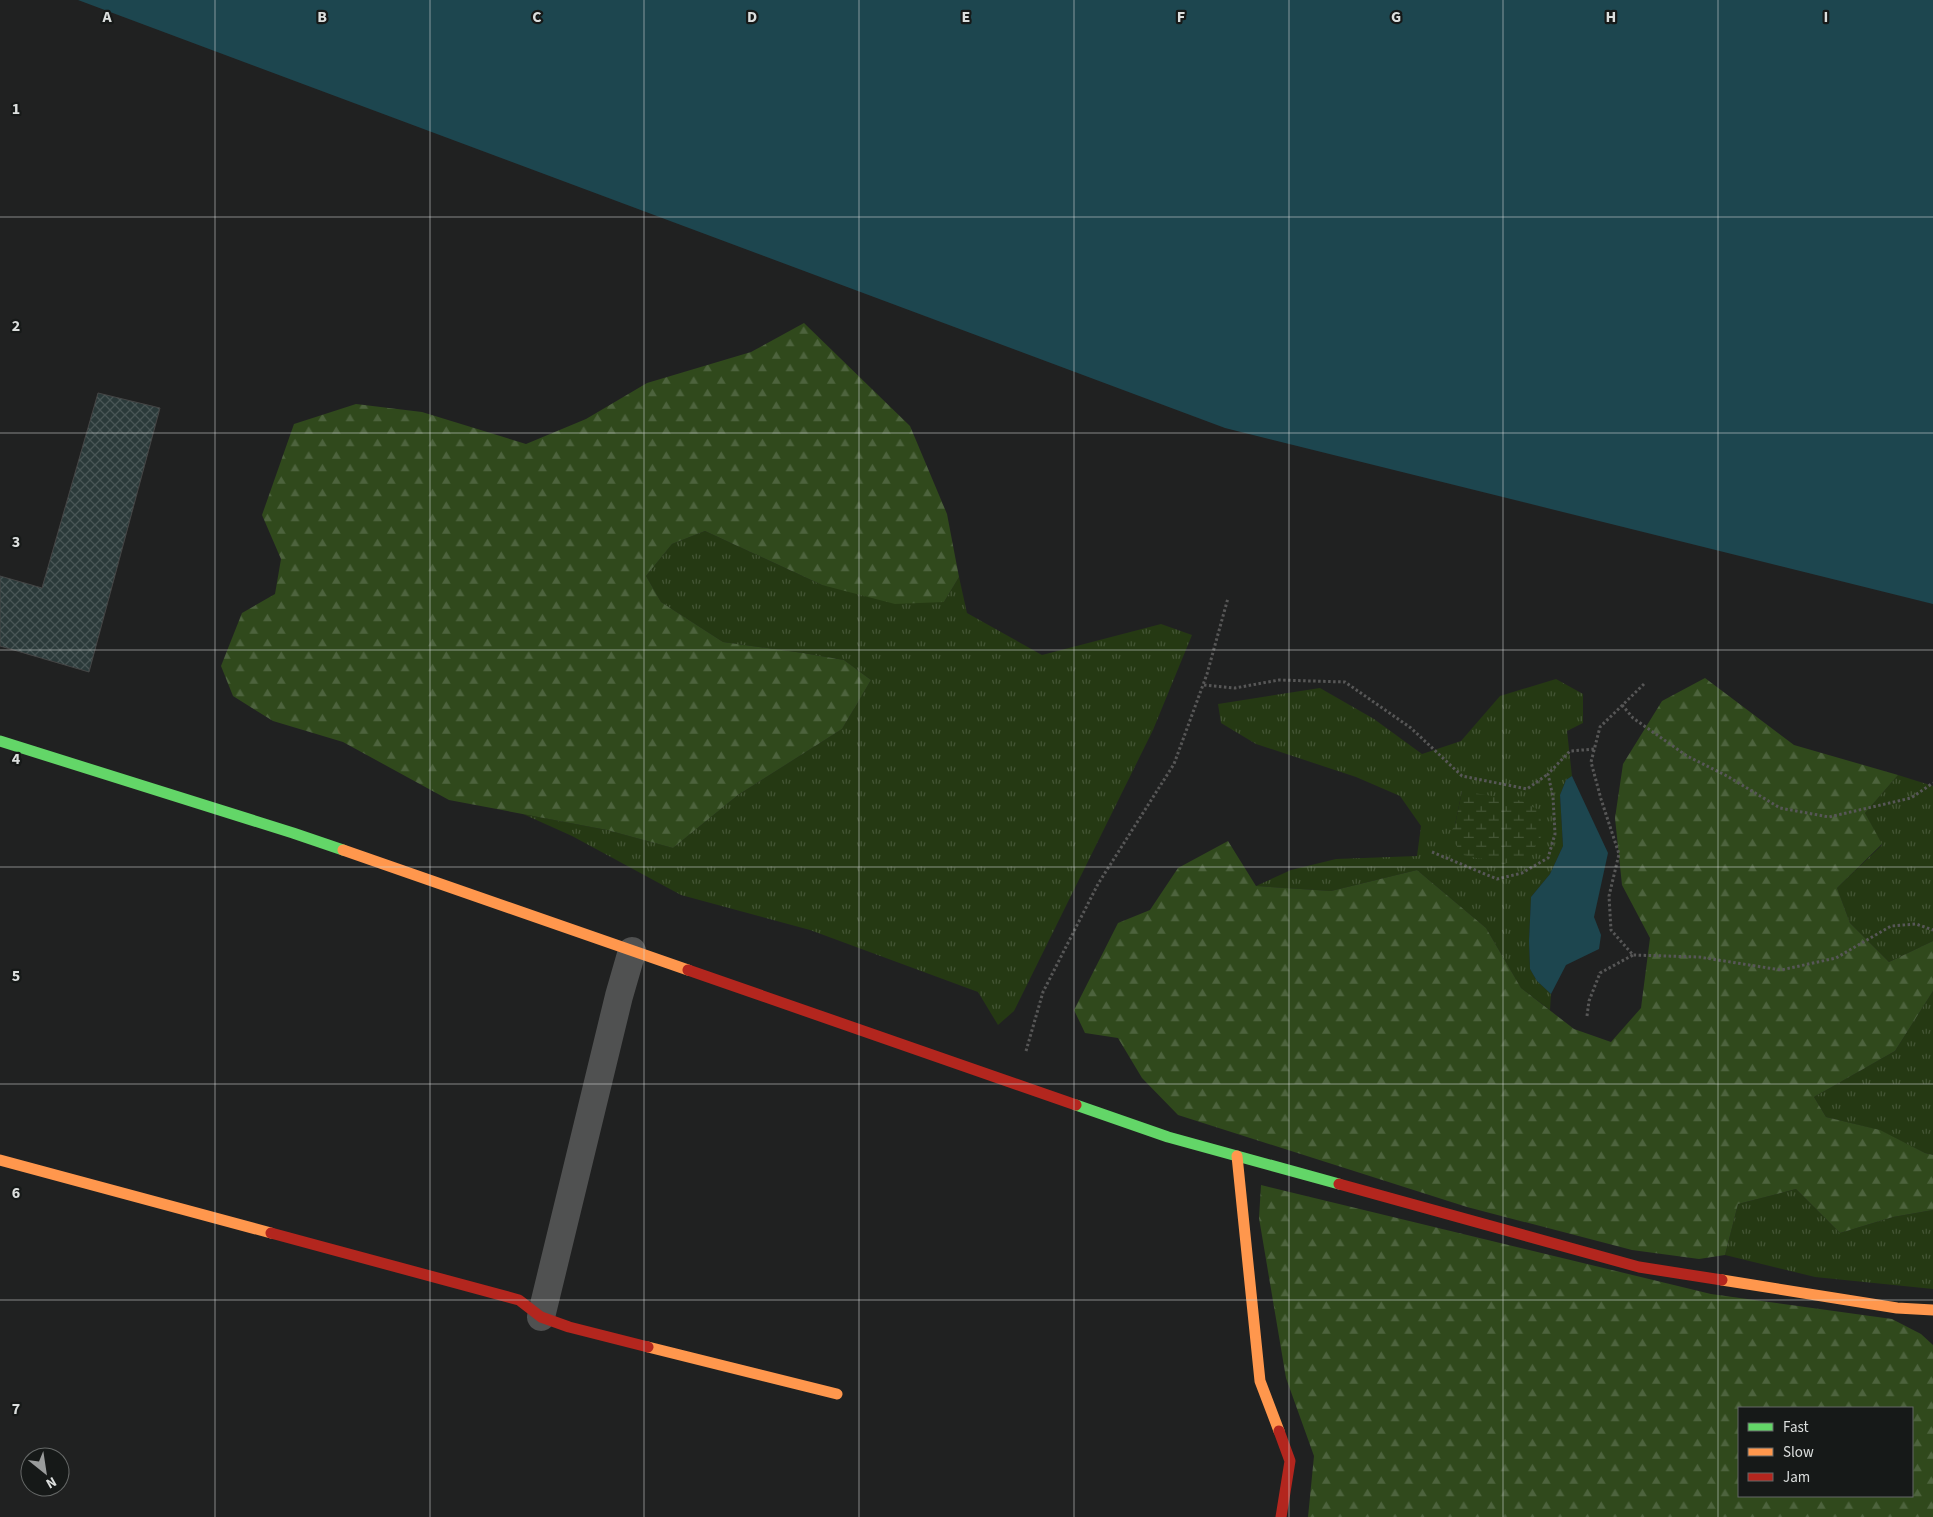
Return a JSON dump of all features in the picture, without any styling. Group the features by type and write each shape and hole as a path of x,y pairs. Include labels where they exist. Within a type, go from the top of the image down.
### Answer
{"street":[{"path":"0,742 293,833 1168,1137 1640,1266 1897,1308 1933,1310"},
{"path":"541,1317 619,996 632,951"},
{"path":"1237,1156 1260,1381 1290,1460 1281,1517"},
{"path":"0,1160 519,1300 541,1317 592,1333 837,1394"}],"path":[{"path":"1016,1085 1043,992 1098,884 1174,764 1204,685 1228,598"},
{"path":"1204,685 1236,688 1279,680 1346,682 1412,728 1462,776 1527,789 1548,774 1570,751 1595,749"},
{"path":"1633,955 1611,930 1609,896 1619,854 1591,762 1600,727 1644,684"},
{"path":"1622,705 1633,718 1687,756 1726,776 1780,808 1829,818 1911,798 1933,783"},
{"path":"1432,852 1497,880 1522,873 1548,858 1555,834 1553,797 1548,774"},
{"path":"1587,1016 1589,1001 1600,973 1633,955 1699,957 1781,970 1836,958 1891,926 1916,924 1933,930"}],"green space":[{"path":"804,323 910,426 947,514 959,577 944,602 895,604 822,585 705,531 672,544 646,576 661,602 723,642 844,660 871,680 842,729 738,795 673,848 607,830 449,800 343,742 273,721 233,696 221,666 242,613 275,594 281,559 262,515 294,424 356,404 422,412 526,444 586,419 647,383 751,352"},
{"path":"705,531 822,585 944,602 959,577 967,613 1042,655 1161,624 1192,635 1153,730 1014,1011 998,1025 978,992 810,930 681,895 572,836 523,814 607,830 673,848 738,795 842,729 871,680 844,660 723,642 661,602 646,576 672,544"},
{"path":"1705,678 1794,745 1898,775 1865,813 1882,844 1837,888 1850,923 1889,962 1933,941 1933,991 1895,1051 1814,1097 1826,1117 1880,1130 1925,1153 1933,1155 1933,1210 1893,1217 1840,1233 1796,1189 1738,1204 1725,1255 1699,1259 1632,1250 1467,1207 1178,1115 1142,1078 1118,1038 1085,1033 1074,1010 1118,923 1150,910 1178,868 1228,841 1256,886 1331,891 1417,870 1486,928 1521,988 1574,1029 1611,1042 1641,1008 1650,938 1622,885 1615,818 1623,764 1662,701"},
{"path":"1556,679 1583,694 1583,723 1567,731 1572,776 1566,780 1560,795 1563,846 1550,874 1531,897 1530,969 1537,981 1551,994 1550,1010 1521,988 1486,928 1417,870 1331,891 1256,886 1291,870 1336,859 1417,856 1421,826 1400,796 1356,777 1256,744 1221,723 1218,704 1320,688 1374,719 1422,754 1461,741 1500,696","holes":["1462,791 1463,855 1455,825"]},
{"path":"1898,775 1933,786 1933,941 1889,962 1850,923 1837,888 1882,845 1865,813"},
{"path":"1462,791 1522,801 1540,811 1542,835 1531,854 1504,864 1463,855 1449,835 1455,825"},
{"path":"1933,991 1933,1155 1925,1153 1879,1130 1826,1117 1814,1097 1895,1051"},
{"path":"1261,1185 1711,1294 1892,1319 1921,1334 1933,1345 1933,1517 1308,1517 1314,1456 1286,1378 1259,1218"},
{"path":"1796,1189 1840,1233 1893,1217 1933,1210 1933,1289 1815,1277 1725,1255 1738,1204"}],"water":[{"path":"78,0 1933,0 1933,604 1225,428"},
{"path":"1572,776 1608,853 1594,917 1601,935 1599,949 1566,965 1551,994 1537,981 1530,969 1531,897 1550,874 1563,846 1560,795 1566,780"}],"building":[{"path":"98,393 160,408 89,672 0,646 0,576 42,588"}],"traffic: fast":[{"path":"0,741 343,850"},
{"path":"1076,1105 1168,1137 1339,1184"}],"traffic: slow":[{"path":"343,850 688,970"},
{"path":"1237,1156 1260,1381 1279,1431"},
{"path":"0,1160 271,1233"},
{"path":"1722,1280 1897,1308 1933,1310"},
{"path":"648,1347 837,1394"}],"traffic: jam":[{"path":"688,970 1076,1105"},
{"path":"1339,1184 1639,1267 1722,1280"},
{"path":"271,1233 519,1300 541,1317 569,1327 648,1347"},
{"path":"1279,1431 1290,1461 1281,1517"}]}
